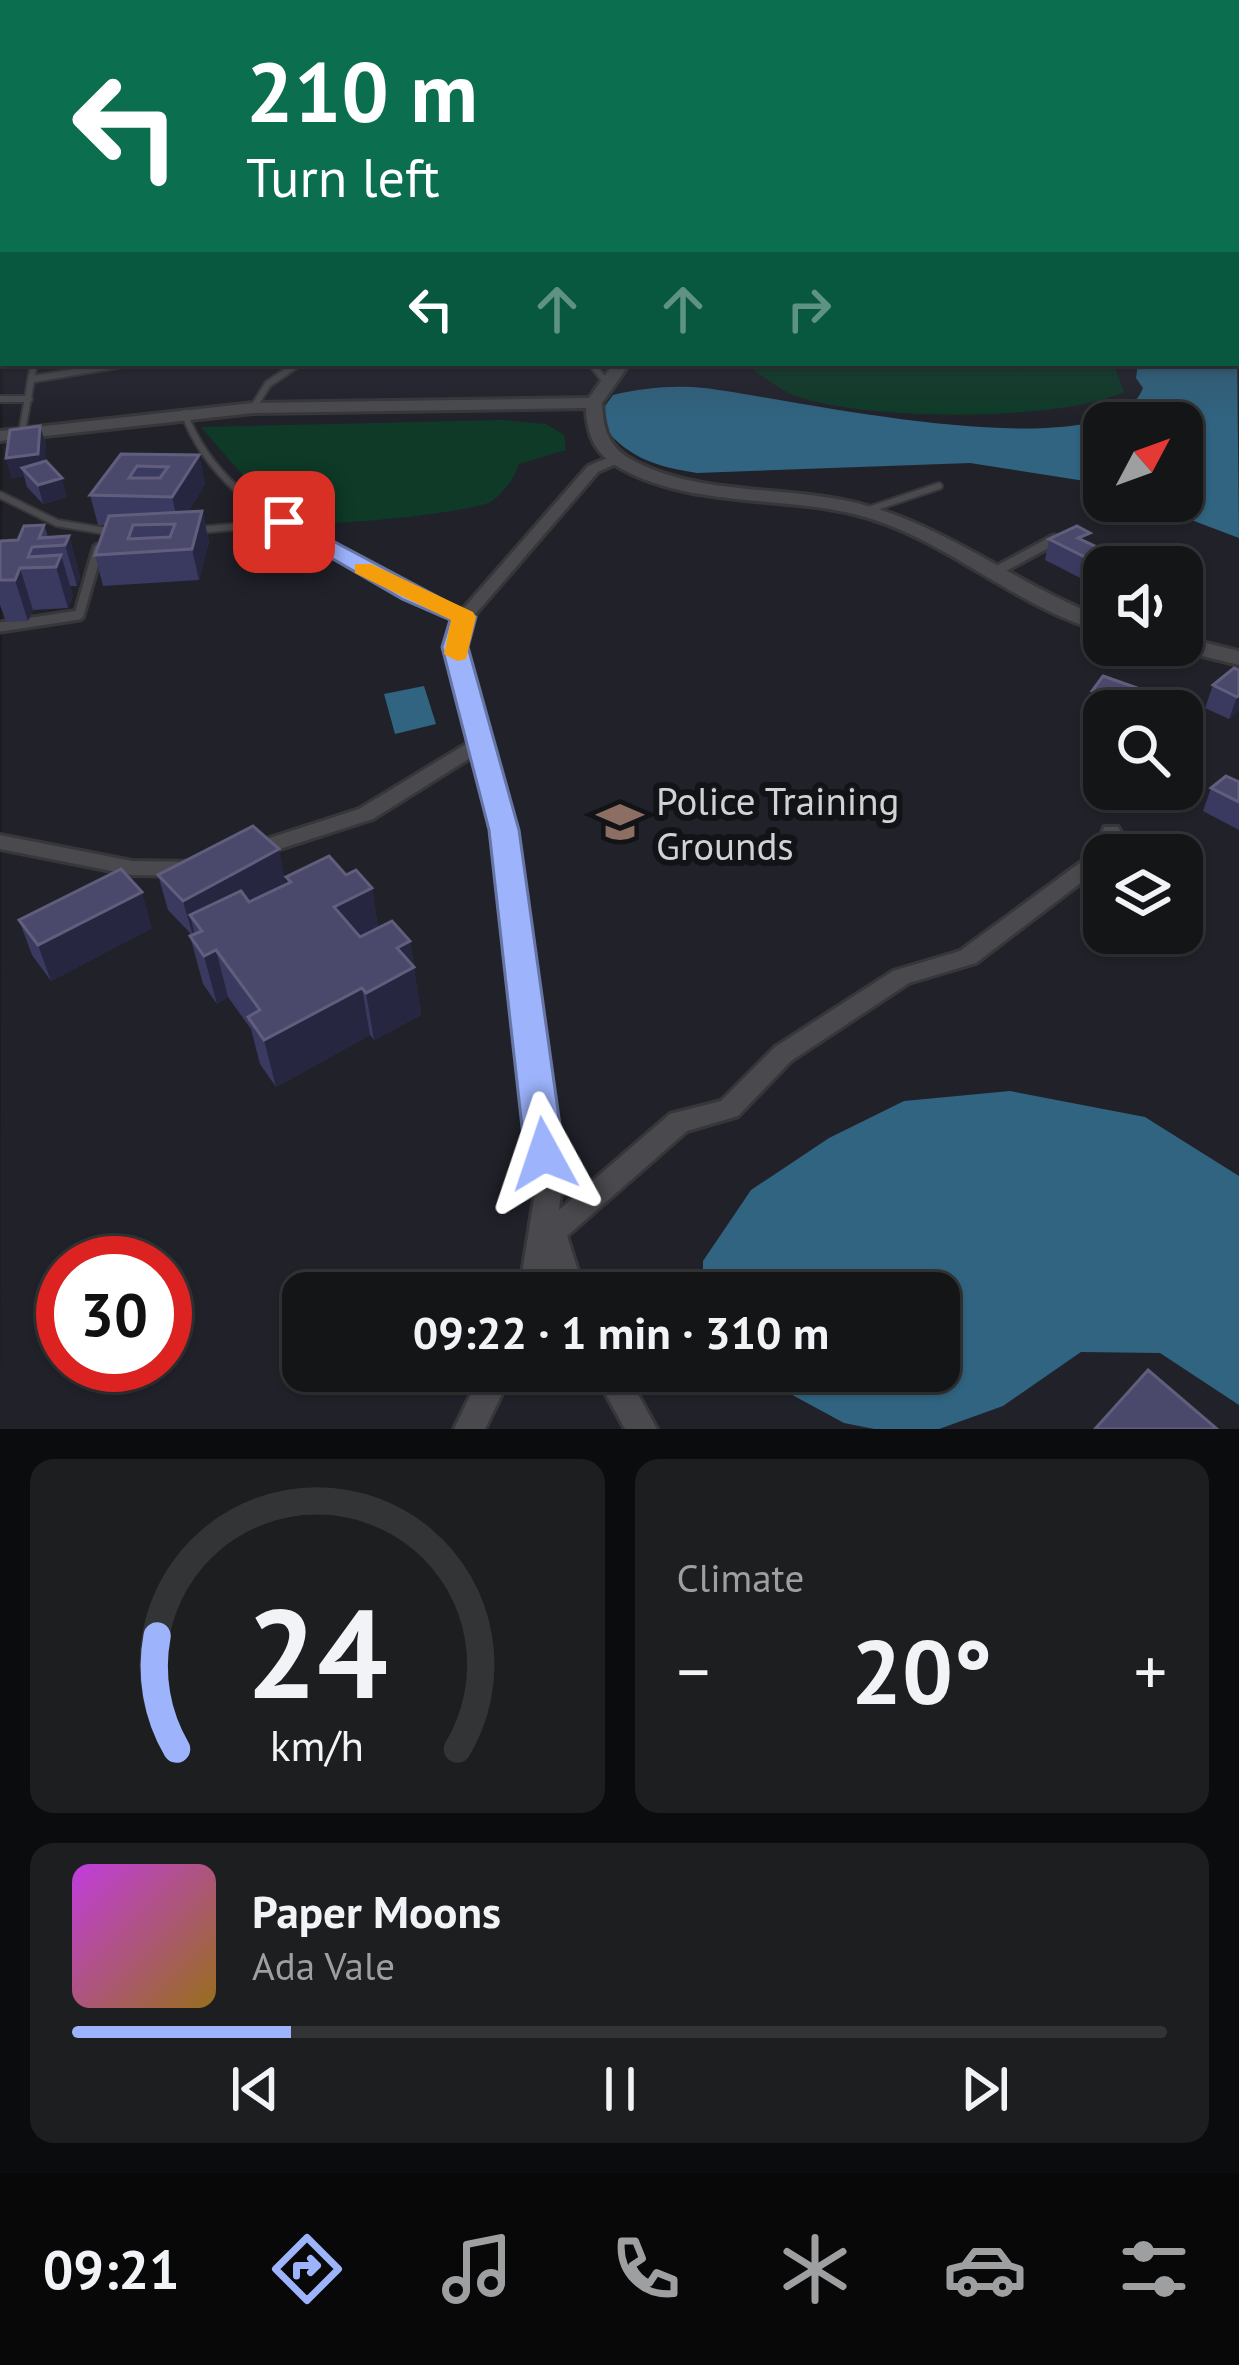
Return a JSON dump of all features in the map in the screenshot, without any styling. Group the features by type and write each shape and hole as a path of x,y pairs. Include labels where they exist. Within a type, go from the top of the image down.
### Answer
{"street":[{"path":"620,366 595,403 600,441 617,458 708,486 865,511 1053,607 1083,618"},
{"path":"0,436 254,408 595,403"},
{"path":"565,1272 549,1220 538,1079 504,830 455,647 464,617 593,469 617,458"},
{"path":"1203,649 1239,658"},
{"path":"0,842 133,868 222,861 366,814 479,743"},
{"path":"537,1272 549,1220 679,1122 730,1109 783,1054 901,977 968,957 1106,854 1111,832"},
{"path":"469,1429 488,1392"},
{"path":"620,1392 642,1429"}],"lane":[{"path":"22,432 34,366"},
{"path":"33,380 112,366"},
{"path":"277,366 286,370"},
{"path":"254,408 268,384 293,366"},
{"path":"593,366 607,383"},
{"path":"0,399 28,399"},
{"path":"184,413 197,451 284,522 393,585 464,617"},
{"path":"865,511 939,486"},
{"path":"0,495 35,515 103,532 124,532"},
{"path":"189,530 284,522"},
{"path":"0,628 64,622 79,615 103,532"},
{"path":"991,574 1055,540"}],"shaded area":[{"name":"Police Training Grounds","path":"3,366 1239,366 1239,1429 0,1429"}],"green space":[{"path":"750,366 1114,366 1124,392 1055,409 961,415 827,404 778,387"},
{"path":"501,420 546,424 564,435 566,450 519,464 501,493 480,505 338,523 301,522 288,516 201,427"}],"water":[{"path":"1138,366 1237,366 1239,538 1197,522 1203,522 1203,402 1129,402 1143,388 1136,378"},
{"path":"669,387 704,388 940,424 1083,423 1083,481 970,463 697,473 646,460 625,448 605,429 605,406 613,395"},
{"path":"424,686 436,724 395,734 384,694"},
{"path":"1010,1091 1145,1117 1239,1176 1239,1405 1160,1353 1081,1352 1003,1406 939,1429 874,1429 844,1423 787,1392 960,1392 960,1272 703,1272 703,1261 751,1190 829,1138 904,1101"}],"building":[{"path":"40,426 38,454 6,458 10,430"},
{"path":"121,454 199,455 172,497 90,495","holes":["137,466 168,467 160,478 129,478"]},
{"path":"46,461 62,478 38,485 22,468"},
{"path":"202,511 192,549 95,555 109,516","holes":["175,524 170,537 128,539 133,525"]},
{"path":"44,525 39,538 69,536 65,545 32,547 28,557 61,555 56,567 20,568 15,580 0,580 0,541 18,540 24,526"},
{"path":"1077,526 1090,533 1078,538 1095,546 1083,546 1083,556 1049,539"},
{"path":"1234,668 1239,670 1237,697 1213,685"},
{"path":"1103,676 1143,690 1093,690"},
{"path":"1226,776 1239,782 1239,802 1211,788"},
{"path":"253,826 279,849 183,901 158,875"},
{"path":"329,856 346,875 356,870 372,888 334,907 360,937 392,921 410,941 397,948 414,967 366,993 362,988 264,1040 248,1017 260,1010 216,950 204,956 190,936 202,931 190,915 241,891 249,902"},
{"path":"121,869 142,892 38,945 19,920"},
{"path":"1148,1370 1217,1429 1095,1429"}],"slow traffic":[{"path":"363,569 464,617 457,654"}],"place":[{"name":"Police Training Grounds","path":"620,822"}],"route":[{"path":"284,522 411,594 464,617 455,647 504,830 544,1154"}]}
